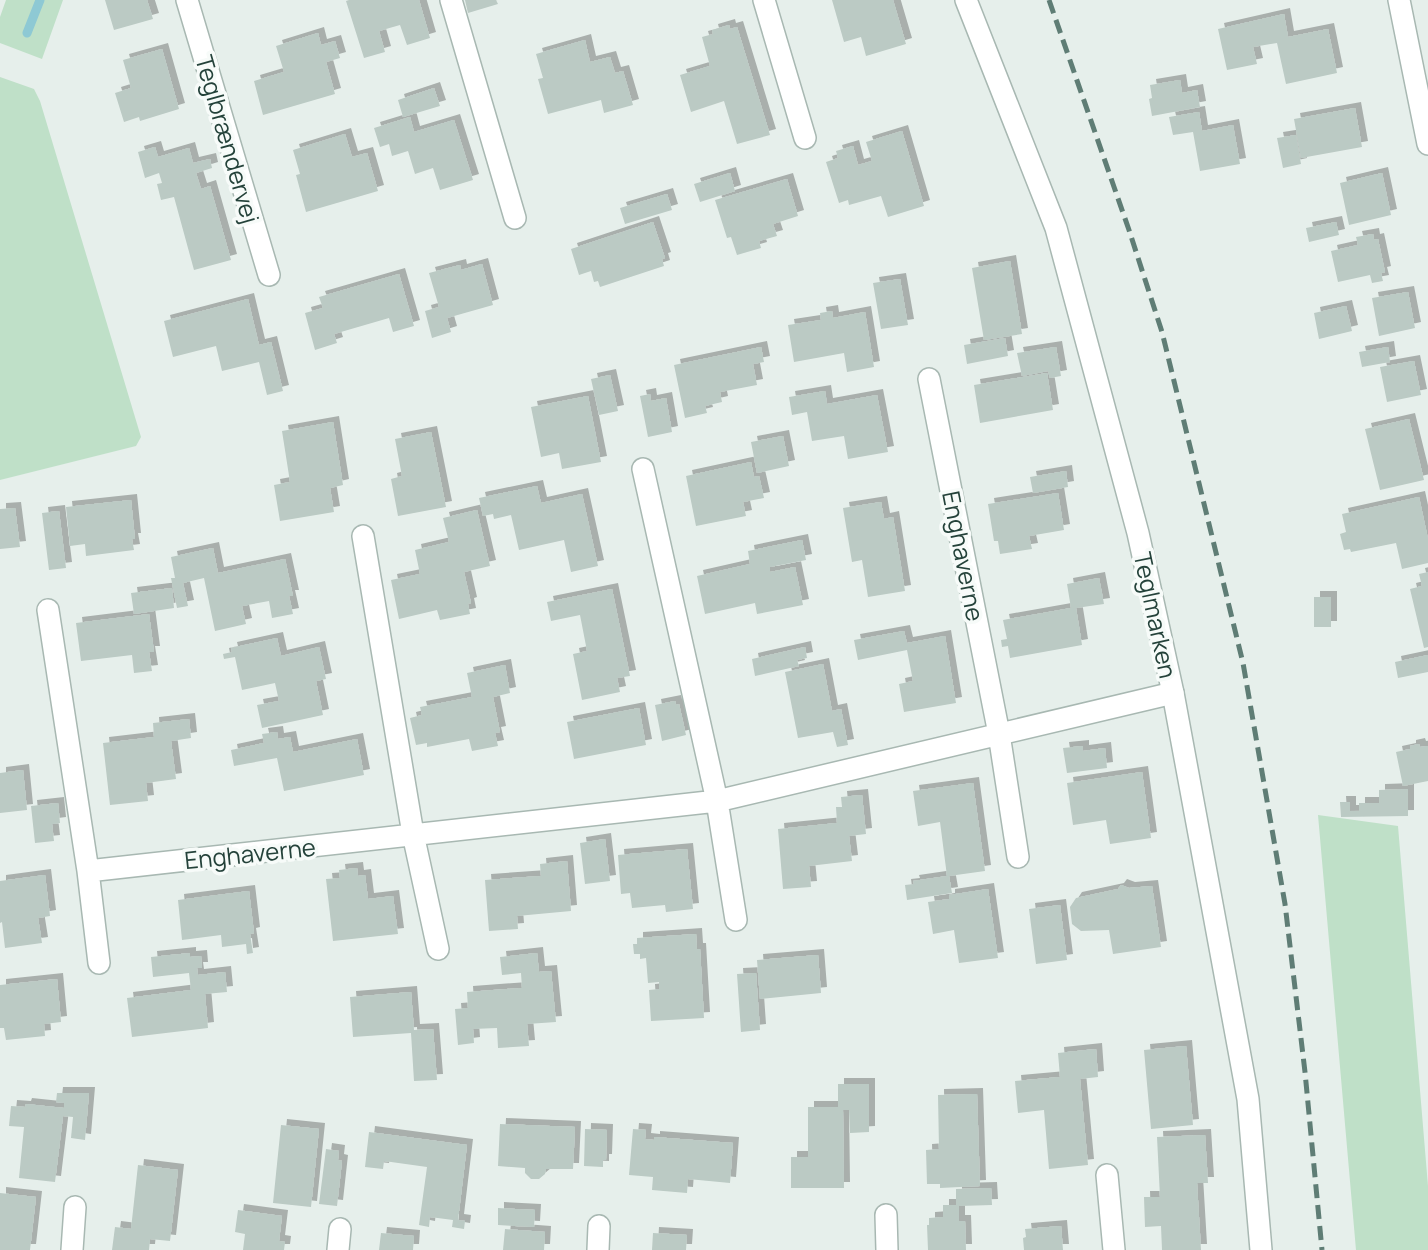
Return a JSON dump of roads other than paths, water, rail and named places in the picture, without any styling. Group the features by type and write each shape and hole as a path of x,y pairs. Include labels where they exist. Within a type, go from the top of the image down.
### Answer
{"street":[{"path":"451,0 516,218"},
{"path":"764,0 805,138"},
{"name":"Teglmarken","path":"966,0 1056,228 1138,533 1173,693 1248,1099 1261,1250"},
{"path":"1398,0 1428,144"},
{"name":"Teglbrændervej","path":"192,1 269,275"},
{"name":"Enghaverne","path":"929,379 999,734 1018,857"},
{"path":"643,469 717,801 736,920"},
{"path":"363,536 413,834 438,949"},
{"path":"48,610 88,871 99,963"},
{"name":"Enghaverne","path":"88,871 717,801 1173,693"},
{"path":"1107,1175 1114,1250"},
{"path":"72,1250 75,1207"},
{"path":"886,1215 887,1250"},
{"path":"598,1250 599,1226"}],"waterway":[{"path":"27,33 40,0"}],"railway":[{"path":"1049,0 1162,332 1243,663 1285,904 1322,1250"}]}
